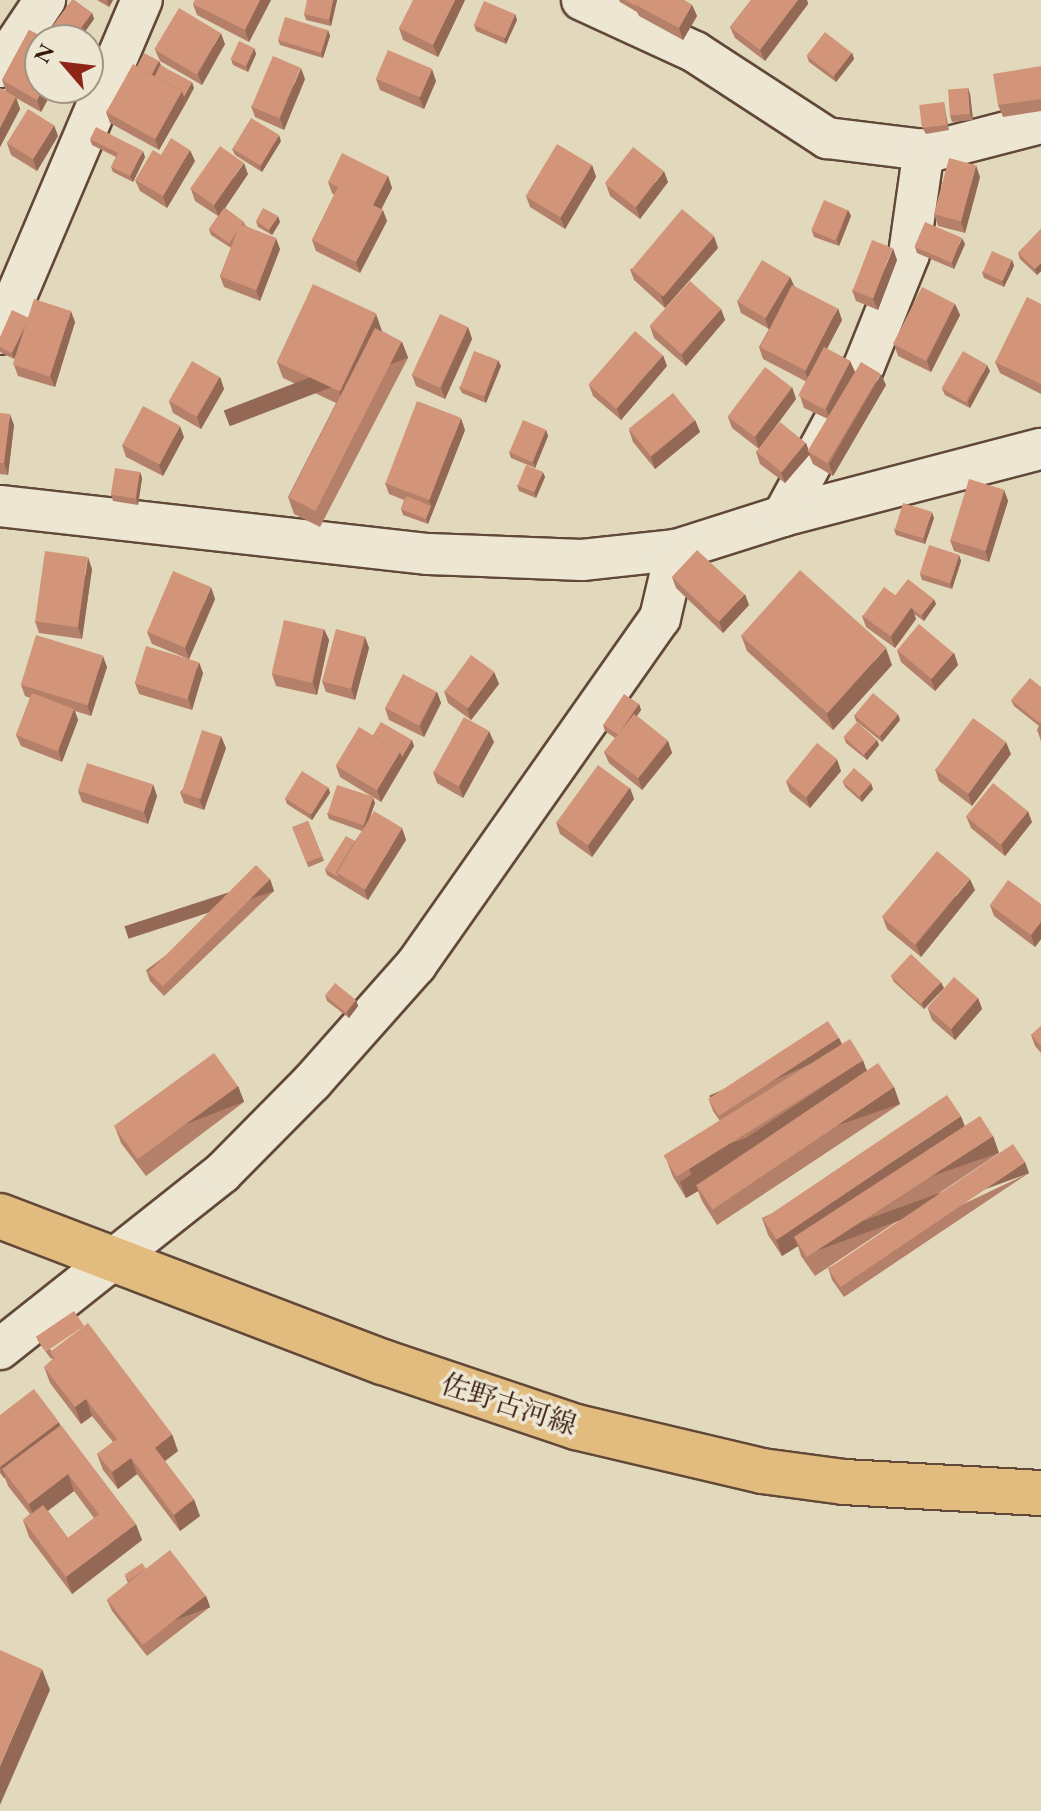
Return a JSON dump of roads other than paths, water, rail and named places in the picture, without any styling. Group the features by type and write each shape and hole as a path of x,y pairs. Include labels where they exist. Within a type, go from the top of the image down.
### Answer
{"main road":[{"name":"佐野古河線","path":"0,1216 397,1367 576,1427 673,1452 844,1482 1041,1493"}],"street":[{"path":"0,67 45,0"},
{"path":"0,334 142,0"},
{"path":"582,0 695,52 827,138 924,149 1041,123"},
{"path":"783,516 864,366 909,254 924,149"},
{"path":"0,506 428,554 582,560 676,550 783,516 1041,449"},
{"path":"0,1349 222,1173 312,1082 416,965 660,618 676,550"}]}
